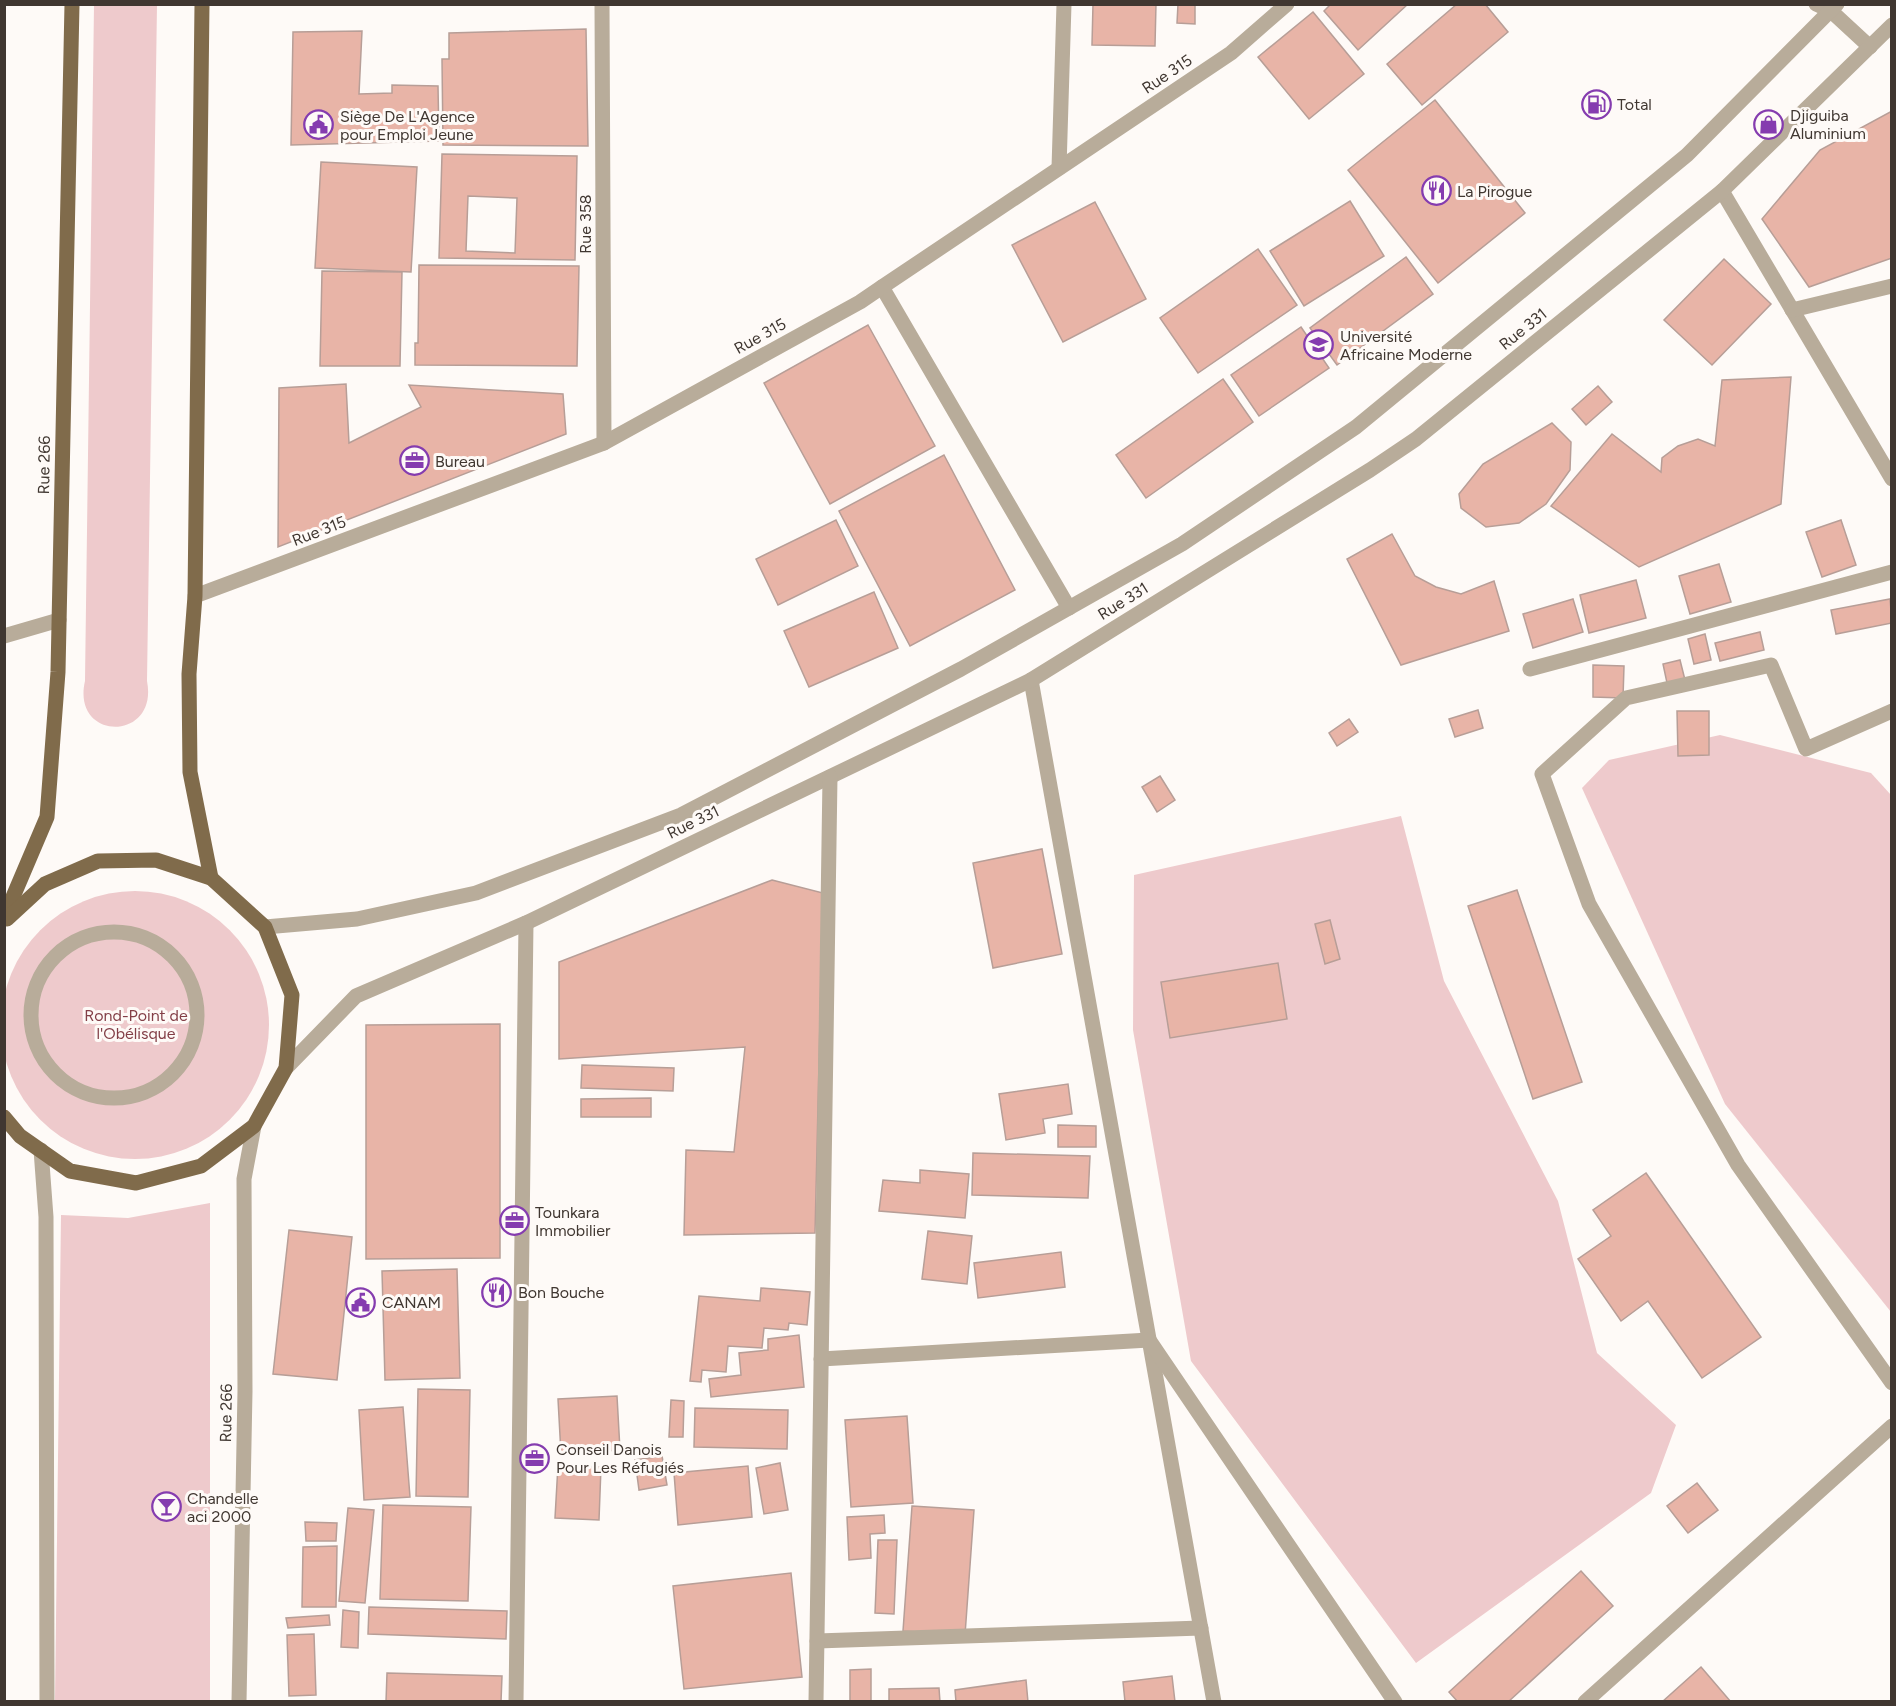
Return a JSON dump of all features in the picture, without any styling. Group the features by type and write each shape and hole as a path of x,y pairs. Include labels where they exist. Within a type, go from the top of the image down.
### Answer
{"main road":[{"name":"Rue 266","path":"4,920 47,817 58,672 72,4"},
{"path":"202,4 195,596 189,674 190,772 211,878"},
{"path":"4,920 45,884 98,861 156,860 211,878 265,927 292,995 286,1068 254,1126 201,1166 136,1183 70,1171 20,1136 4,1117"},
{"path":"4,1132 20,1136"}],"street":[{"name":"Rue 358","path":"602,4 604,443"},
{"path":"1059,168 1064,4"},
{"name":"Rue 315","path":"195,596 604,443 860,302 1231,53 1287,4"},
{"path":"1816,4 1834,8 1870,46"},
{"name":"Rue 331","path":"265,927 357,919 476,893 681,815 961,669 1182,544 1356,427 1687,155 1834,8"},
{"name":"Rue 331","path":"286,1068 356,996 526,923 1031,680 1370,470 1416,439 1722,191 1892,25"},
{"path":"1722,191 1892,479"},
{"path":"1792,310 1892,286"},
{"path":"882,287 1069,609"},
{"path":"1530,669 1892,572"},
{"path":"4,636 59,620"},
{"path":"1892,711 1806,749 1771,665 1626,698 1542,774 1589,904 1732,1154 1892,1383"},
{"path":"1031,680 1214,1701"},
{"path":"816,1701 830,777"},
{"path":"516,1701 526,923"},
{"path":"107,931 136,933 162,946 183,966 195,992 198,1022 191,1050 174,1074 153,1090 128,1098 102,1099 76,1090 55,1075 39,1054 31,1029 32,1003 39,977 54,956 79,939 107,931"},
{"name":"Rue 266","path":"239,1701 245,1391 244,1179 254,1126"},
{"path":"41,1150 46,1229 47,1701"},
{"path":"821,1359 1149,1340"},
{"path":"1149,1340 1395,1701"},
{"path":"1585,1701 1892,1426"},
{"path":"817,1641 1201,1628"}],"green space":[{"path":"94,5 157,5 147,701 140,715 129,724 115,727 102,724 90,715 84,701"},
{"path":"1720,735 1871,773 1891,795 1891,1312 1725,1104 1582,788 1609,760"},
{"path":"1401,816 1444,981 1558,1201 1597,1353 1676,1425 1651,1493 1416,1663 1191,1361 1133,1030 1134,875"},
{"name":"Rond-Point de l'Obélisque","path":"135,891 174,897 198,907 220,922 238,940 253,962 263,986 269,1025 263,1064 253,1088 238,1110 220,1128 198,1143 174,1153 135,1159 96,1153 72,1143 50,1128 32,1110 17,1088 7,1064 1,1025 7,986 17,962 32,940 50,922 72,907 96,897"},
{"path":"210,1203 210,1701 55,1701 61,1215 128,1218"}],"building":[{"path":"1093,4 1156,4 1155,46 1092,45"},
{"path":"1178,4 1195,4 1195,24 1177,23"},
{"path":"1331,4 1408,4 1358,50 1324,11"},
{"path":"1457,4 1485,4 1508,32 1422,105 1387,64"},
{"path":"1313,12 1364,74 1309,119 1258,57"},
{"path":"586,29 588,146 443,145 442,59 449,59 449,33"},
{"path":"362,31 359,94 392,93 392,85 438,86 439,141 291,145 293,32"},
{"name":"La Pirogue","path":"1435,100 1525,213 1438,283 1348,170"},
{"path":"1892,111 1892,258 1809,287 1762,219 1820,150"},
{"path":"442,154 577,156 575,260 439,258","holes":["468,196 517,198 515,253 466,251"]},
{"path":"321,162 417,167 411,272 315,268"},
{"path":"1350,201 1384,256 1304,306 1270,251"},
{"path":"1095,202 1146,299 1063,342 1012,245"},
{"path":"1258,249 1297,305 1198,373 1160,318"},
{"path":"1406,257 1433,294 1337,365 1310,328"},
{"path":"1724,259 1771,304 1712,365 1664,320"},
{"path":"419,265 579,266 577,366 415,365 415,343 418,343"},
{"path":"322,271 402,272 400,366 320,366"},
{"path":"868,325 935,446 830,504 764,383"},
{"path":"1301,327 1329,368 1259,416 1231,375"},
{"path":"1791,377 1781,504 1639,567 1551,506 1612,434 1661,472 1662,458 1678,446 1698,439 1715,446 1722,380"},
{"path":"1223,379 1253,422 1146,498 1116,455"},
{"path":"346,384 349,443 421,407 409,385 563,394 566,434 278,547 279,388"},
{"path":"1598,386 1612,402 1586,425 1572,409"},
{"path":"1552,423 1571,442 1570,470 1546,504 1519,523 1486,527 1461,508 1459,494 1483,464"},
{"path":"944,455 1015,590 910,646 839,511"},
{"path":"836,520 858,566 778,605 756,559"},
{"path":"1841,520 1856,565 1822,577 1806,532"},
{"path":"1392,534 1415,576 1436,587 1461,594 1494,581 1509,631 1401,665 1347,559"},
{"path":"1719,564 1731,602 1690,614 1679,576"},
{"path":"1636,580 1646,618 1589,633 1580,595"},
{"path":"874,592 898,648 809,687 784,631"},
{"path":"1573,599 1583,632 1533,648 1523,614"},
{"path":"1890,599 1892,623 1836,634 1831,610"},
{"path":"1760,632 1764,650 1720,661 1715,643"},
{"path":"1705,634 1711,660 1694,664 1688,639"},
{"path":"1680,660 1685,680 1667,683 1663,664"},
{"path":"1593,665 1624,666 1623,698 1593,697"},
{"path":"1478,710 1483,728 1455,737 1449,719"},
{"path":"1677,711 1709,711 1709,755 1678,756"},
{"path":"1349,719 1358,732 1337,746 1329,733"},
{"path":"1160,776 1175,800 1157,812 1142,787"},
{"path":"1042,849 1062,954 993,968 973,863"},
{"path":"772,880 823,893 815,1233 684,1235 686,1150 734,1152 745,1047 559,1059 559,962"},
{"path":"1517,890 1582,1082 1533,1099 1468,906"},
{"path":"1330,920 1340,959 1325,964 1315,924"},
{"path":"1278,963 1287,1019 1170,1038 1161,982"},
{"path":"500,1024 500,1258 366,1259 366,1025"},
{"path":"582,1065 674,1068 673,1091 581,1088"},
{"path":"1068,1084 1072,1114 1043,1119 1045,1133 1006,1140 999,1094"},
{"path":"651,1098 651,1117 581,1117 581,1099"},
{"path":"1058,1125 1096,1126 1096,1147 1058,1147"},
{"path":"973,1153 1090,1156 1088,1198 972,1195"},
{"path":"920,1170 969,1174 965,1218 879,1211 883,1180 920,1183"},
{"path":"1646,1173 1761,1337 1702,1378 1648,1301 1621,1321 1578,1259 1611,1236 1593,1210"},
{"path":"289,1230 352,1237 337,1380 273,1374"},
{"path":"928,1231 972,1236 967,1284 922,1279"},
{"path":"1061,1252 1065,1287 978,1298 974,1263"},
{"path":"457,1269 460,1378 385,1380 382,1271"},
{"path":"761,1288 810,1292 807,1325 789,1323 788,1330 764,1328 762,1348 728,1346 726,1372 702,1370 701,1382 690,1381 699,1296 760,1301"},
{"path":"799,1335 804,1387 711,1397 709,1379 741,1375 739,1353 768,1350 768,1339"},
{"path":"418,1389 470,1390 468,1497 416,1496"},
{"path":"617,1396 620,1450 561,1454 558,1399"},
{"path":"671,1400 684,1401 683,1437 669,1437"},
{"path":"403,1407 410,1497 364,1500 359,1410"},
{"path":"695,1408 788,1410 787,1449 694,1447"},
{"path":"907,1416 913,1503 851,1507 845,1420"},
{"path":"662,1456 667,1485 639,1490 635,1460"},
{"path":"780,1463 788,1510 764,1514 756,1468"},
{"path":"558,1465 601,1467 599,1520 555,1518"},
{"path":"748,1466 752,1517 678,1525 674,1473"},
{"path":"1697,1483 1718,1510 1688,1533 1667,1506"},
{"path":"383,1505 471,1507 468,1601 380,1599"},
{"path":"912,1506 974,1510 965,1635 903,1631"},
{"path":"348,1508 374,1510 365,1603 339,1601"},
{"path":"884,1515 885,1533 870,1534 871,1558 849,1560 847,1517"},
{"path":"305,1522 337,1523 336,1541 306,1541"},
{"path":"878,1540 897,1540 894,1614 875,1613"},
{"path":"337,1546 336,1607 302,1607 303,1547"},
{"path":"1581,1571 1613,1606 1508,1702 1458,1702 1449,1692"},
{"path":"791,1573 802,1677 684,1689 673,1586"},
{"path":"369,1607 507,1611 506,1639 368,1634"},
{"path":"343,1610 359,1612 358,1648 341,1647"},
{"path":"329,1615 330,1625 288,1628 286,1618"},
{"path":"314,1634 316,1695 289,1696 287,1635"},
{"path":"1701,1667 1731,1702 1662,1702"},
{"path":"871,1669 871,1702 850,1702 850,1670"},
{"path":"387,1673 502,1676 501,1702 386,1702"},
{"path":"1172,1676 1175,1702 1125,1702 1123,1682"},
{"path":"1026,1680 1028,1702 956,1702 955,1690"},
{"path":"939,1688 940,1702 889,1702 889,1689"}],"place":[{"name":"Total","path":"1596,104"},
{"name":"Djiguiba Aluminium","path":"1769,124"},
{"name":"Siège De L'Agence pour Emploi Jeune","path":"319,125"},
{"name":"La Pirogue","path":"1436,191"},
{"name":"Université Africaine Moderne","path":"1319,345"},
{"name":"Bureau","path":"414,461"},
{"name":"Tounkara Immobilier","path":"514,1221"},
{"name":"Bon Bouche","path":"497,1292"},
{"name":"CANAM","path":"361,1302"},
{"name":"Conseil Danois Pour Les Réfugiés","path":"535,1458"},
{"name":"Chandelle aci 2000","path":"166,1507"}]}
